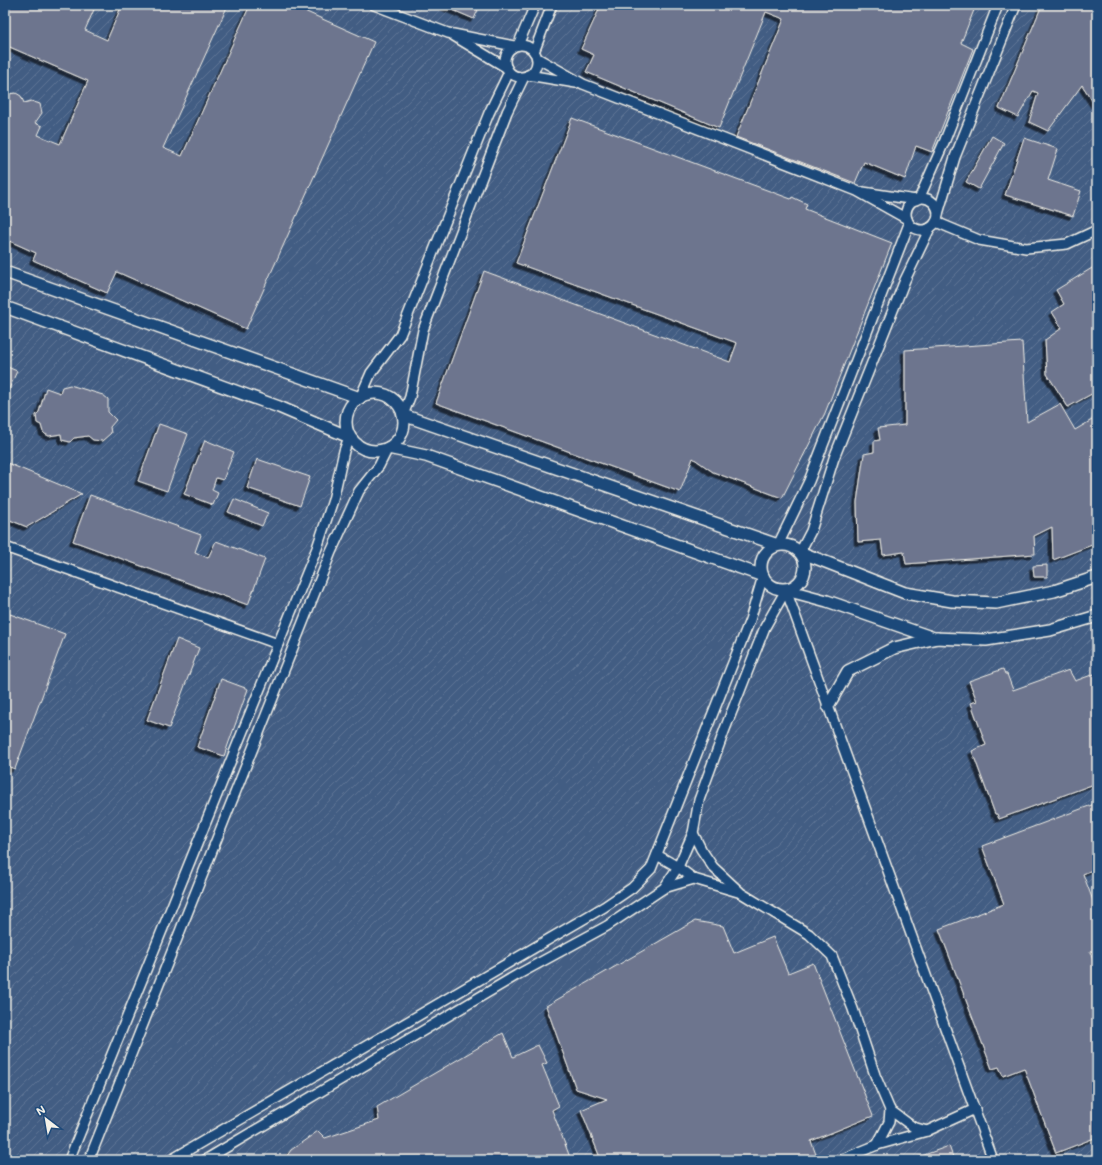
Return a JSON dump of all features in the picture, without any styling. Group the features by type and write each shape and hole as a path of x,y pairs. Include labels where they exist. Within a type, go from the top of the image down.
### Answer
{"street":[{"path":"374,5 448,32 526,46 536,55 582,84 857,191 908,221 912,227 921,230 935,221"},
{"path":"508,70 504,62 507,51 516,45 535,5"},
{"path":"403,415 410,397 423,330 507,112 526,76 535,67 536,55 552,5"},
{"path":"171,1160 604,907 632,888 651,869 750,620 762,576 760,565 764,556 771,548 778,545 809,481 908,221 907,210 918,199 945,140 998,5"},
{"path":"800,552 811,531 834,458 905,280 935,221 955,157 1016,5"},
{"path":"448,32 518,77 526,76 582,84"},
{"path":"360,398 371,373 400,335 489,113 508,70"},
{"path":"857,191 930,200 934,204 935,221"},
{"path":"935,221 979,240 1026,248 1067,244 1097,230"},
{"path":"5,272 308,381 360,398"},
{"path":"5,307 279,407 349,437"},
{"path":"89,1160 331,552 359,491 379,466 388,448 400,437 404,425 403,415 399,406 392,399 384,395 374,393 356,400 347,413 346,427 349,437 356,445 364,450 374,452 388,448 426,456 762,576 771,586 827,601 938,638"},
{"path":"403,415 778,545 789,545 800,552 905,593 952,601 996,603 1054,591 1097,577"},
{"path":"69,1160 278,644 329,514 344,451 349,437"},
{"path":"5,548 278,644"},
{"path":"664,888 678,867 693,833 699,800 765,627 786,590 799,583 804,577 806,566 800,552"},
{"path":"786,590 993,1160"},
{"path":"828,706 848,671 894,648 938,638 986,640 1050,630 1097,616"},
{"path":"693,833 700,849 713,867 741,893 809,934 832,956 853,1009 875,1076 890,1110 889,1122 877,1145"},
{"path":"657,855 678,867 694,879 741,893"},
{"path":"206,1160 517,975 607,926 664,888 694,879"},
{"path":"840,1160 877,1145 927,1131 975,1109"},
{"path":"890,1110 913,1127 927,1131"}],"shaded area":[{"path":"5,5 1097,5 1097,1160 5,1160"}],"building":[{"path":"5,5 96,5 85,30 107,40 122,5 228,5 163,148 182,156 250,5 291,5 374,42 246,329 117,272 107,293 33,260 36,253 5,239 5,98 8,94 16,93 21,96 24,103 31,101 40,104 42,113 35,123 42,126 38,135 60,144 88,81 5,45"},
{"path":"441,5 480,5 474,19"},
{"path":"601,5 976,5 961,43 973,49 932,152 916,146 905,179 864,162 855,183 736,137 784,19 766,12 719,128 586,72 594,55 581,49"},
{"path":"1042,5 1097,5 1097,108 1082,85 1048,131 1029,122 1038,93 1033,91 1018,117 999,108"},
{"path":"572,118 791,199 792,197 807,204 805,209 892,243 825,413 782,498 713,472 693,458 680,492 436,403 484,271 730,362 737,343 516,263"},
{"path":"992,136 1004,143 979,189 966,182"},
{"path":"1024,138 1058,149 1048,180 1081,191 1073,216 1005,195"},
{"path":"1097,265 1097,384 1093,387 1097,391 1068,407 1047,374 1045,340 1062,328 1052,312 1064,304 1056,290"},
{"path":"1022,342 1027,422 1060,404 1075,430 1097,417 1097,543 1053,560 1052,527 1034,536 1035,554 906,564 904,552 883,555 881,540 858,542 857,502 864,454 874,452 874,441 880,440 878,428 905,425 905,350"},
{"path":"5,366 17,371 5,398"},
{"path":"70,385 103,395 108,399 108,412 116,420 110,427 111,433 102,441 93,440 88,436 74,438 70,442 62,440 61,434 49,436 45,434 41,425 37,423 36,415 39,412 46,388 60,393 62,387"},
{"path":"159,424 188,434 167,491 138,481"},
{"path":"205,440 234,452 223,480 216,478 212,490 218,493 213,505 184,494"},
{"path":"257,459 310,477 300,506 247,488"},
{"path":"5,462 82,494 27,527 5,518"},
{"path":"90,495 201,535 195,552 208,558 216,541 265,559 248,605 73,541"},
{"path":"234,499 268,513 262,526 228,512"},
{"path":"1047,565 1047,577 1034,577 1033,566"},
{"path":"10,614 65,634 15,769 5,765 5,628"},
{"path":"177,639 199,648 169,728 147,720"},
{"path":"1003,669 1005,674 1007,674 1013,690 1069,670 1075,681 1097,673 1097,783 999,819 997,814 995,814 972,751 986,745 971,703 977,701 969,681"},
{"path":"221,679 248,689 224,756 197,747"},
{"path":"1097,803 1097,868 1083,874 1097,911 1097,949 1090,952 1097,969 1097,1137 1056,1153 1024,1068 1003,1076 999,1067 992,1069 939,929 1004,904 982,846"},
{"path":"695,921 723,926 734,953 773,937 788,973 813,963 873,1116 811,1141 818,1160 601,1160 581,1110 607,1099 576,1089 546,1006"},
{"path":"503,1033 513,1057 538,1045 547,1063 542,1065 559,1106 552,1110 571,1160 284,1160 291,1150 318,1131 325,1138 379,1120 377,1107"},
{"path":"949,1146 954,1160 913,1160 913,1159"}]}
